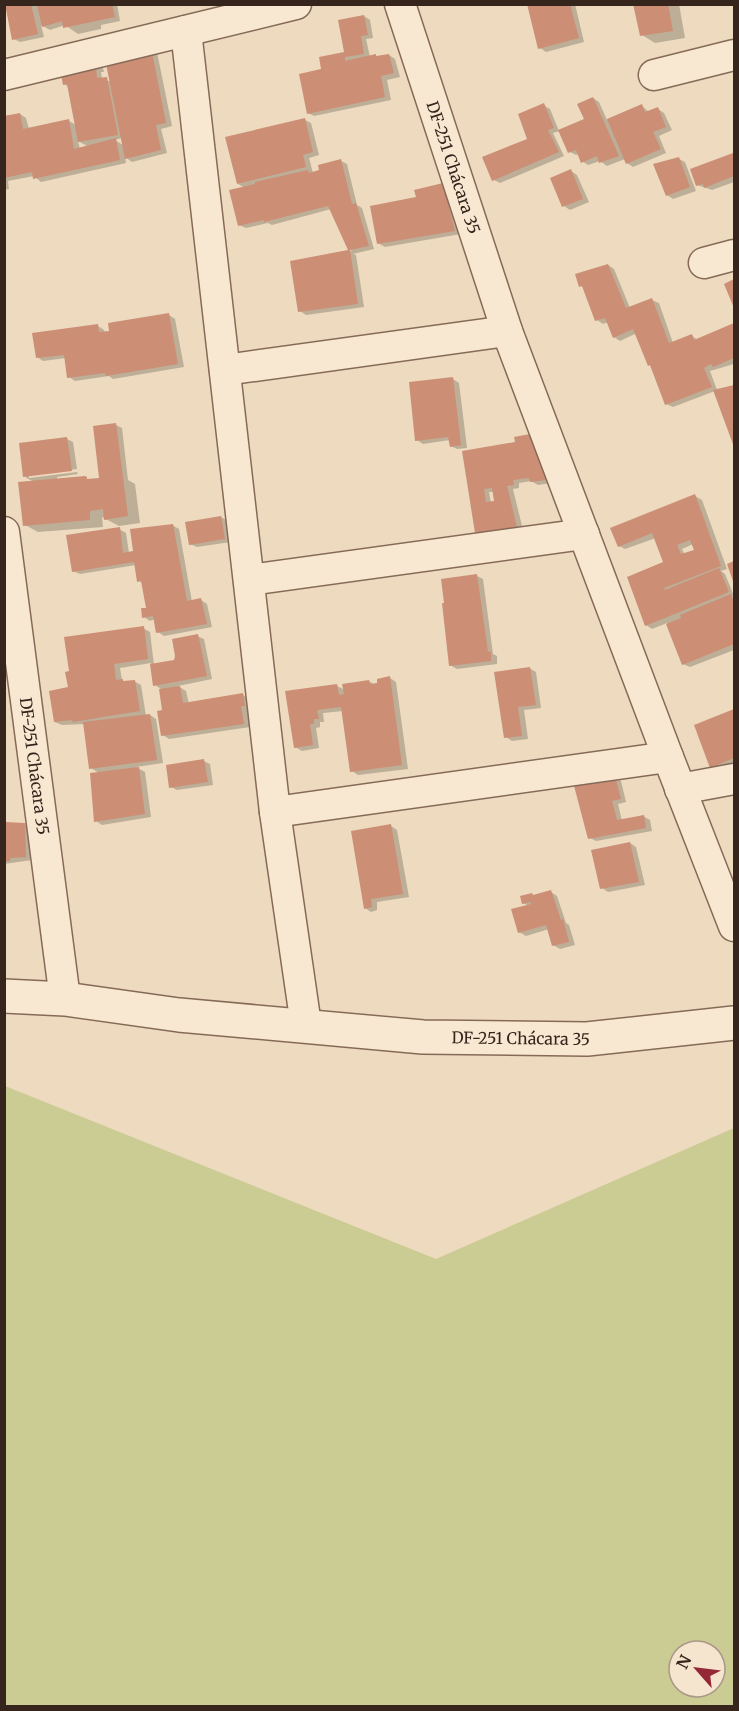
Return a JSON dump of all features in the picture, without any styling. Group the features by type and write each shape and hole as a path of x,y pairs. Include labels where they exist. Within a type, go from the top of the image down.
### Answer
{"street":[{"path":"4,75 296,4"},
{"name":"DF-251 Chácara 35","path":"400,4 507,332 668,758 735,926"},
{"path":"186,31 275,812 306,1025"},
{"path":"654,75 735,55"},
{"path":"704,263 735,255"},
{"path":"225,370 507,332"},
{"name":"DF-251 Chácara 35","path":"4,532 65,999"},
{"path":"249,580 584,534"},
{"path":"275,812 668,758"},
{"path":"680,789 735,779"},
{"name":"DF-251 Chácara 35","path":"4,996 65,999 179,1015 423,1037 587,1039 735,1023"}],"green space":[{"path":"5,1086 436,1259 734,1128 734,1706 5,1706"}],"building":[{"path":"5,4 31,4 38,34 12,40"},
{"path":"37,4 112,4 115,17 63,28 62,21 42,27"},
{"path":"527,4 570,4 579,38 538,49"},
{"path":"633,4 668,4 673,31 640,36"},
{"path":"364,15 368,35 361,36 364,54 345,57 345,61 376,54 376,56 389,54 394,73 381,76 385,97 307,114 299,74 321,69 319,57 344,52 338,20"},
{"path":"151,47 166,123 156,125 161,150 125,159 105,59"},
{"path":"96,60 97,78 107,77 118,135 78,142 67,84 63,85 60,69"},
{"path":"593,97 619,156 599,163 597,156 581,163 576,150 568,153 558,130 584,119 577,104"},
{"path":"544,103 554,128 548,130 559,152 492,181 482,157 527,139 518,114"},
{"path":"642,104 645,112 658,107 666,127 653,132 661,149 626,164 607,119"},
{"path":"20,113 23,129 69,119 74,149 116,138 120,160 33,179 32,172 4,178 4,116"},
{"path":"305,118 313,152 303,155 306,167 237,184 225,137"},
{"path":"733,153 734,176 704,188 703,184 696,186 690,169"},
{"path":"679,157 690,187 666,196 653,164"},
{"path":"341,159 352,204 356,203 369,246 350,250 358,304 298,312 290,261 348,250 328,206 238,226 229,190 308,170 309,173 319,170 318,165"},
{"path":"571,169 583,199 562,207 550,178"},
{"path":"443,183 455,231 377,244 370,206 416,197 414,190"},
{"path":"608,264 626,308 652,298 669,343 692,334 694,340 734,323 734,358 713,367 711,364 704,368 712,387 665,405 633,329 613,338 605,318 595,321 582,286 579,287 575,274"},
{"path":"734,279 734,308 724,284"},
{"path":"169,313 178,364 106,376 105,373 67,378 64,355 36,358 32,333 98,324 99,332 109,331 108,323"},
{"path":"453,377 461,445 450,447 448,437 415,441 409,382"},
{"path":"734,385 734,447 713,390"},
{"path":"116,423 128,516 104,520 103,509 90,511 90,520 23,526 18,482 85,476 87,479 99,478 93,426"},
{"path":"530,434 547,480 530,482 529,478 513,480 514,485 507,486 517,527 475,533 462,451 515,442 514,437","holes":["492,488 494,501 486,502 484,489"]},
{"path":"67,437 72,471 23,477 19,443"},
{"path":"695,494 721,566 664,588 665,590 719,568 729,592 645,626 627,577 663,562 652,533 618,547 610,528","holes":["690,540 694,550 681,554 677,545"]},
{"path":"221,516 225,539 189,545 185,522"},
{"path":"173,524 187,601 201,598 207,624 156,633 153,616 142,618 141,608 146,608 141,581 137,582 134,562 72,572 66,535 120,527 123,553 133,551 130,529"},
{"path":"734,561 734,584 727,564"},
{"path":"477,574 491,661 449,666 441,579"},
{"path":"731,594 734,603 734,644 682,665 666,624 681,618 680,615"},
{"path":"144,626 148,659 114,664 116,680 135,680 140,711 73,722 72,720 54,722 49,691 68,687 65,672 69,671 64,637"},
{"path":"198,634 207,676 153,686 150,664 174,660 172,639"},
{"path":"530,667 536,705 518,707 522,736 504,738 494,672"},
{"path":"390,676 402,765 350,772 341,707 317,710 319,719 314,719 314,724 310,724 313,745 294,748 285,691 337,684 339,695 344,694 342,684 369,680 370,684 377,683 377,679"},
{"path":"180,686 183,703 243,693 245,706 241,706 244,724 161,736 157,711 162,710 159,689"},
{"path":"734,709 734,758 710,768 694,725"},
{"path":"150,714 157,760 89,769 83,722"},
{"path":"204,759 208,782 169,788 166,765"},
{"path":"139,767 145,814 94,822 90,773"},
{"path":"615,776 621,799 612,801 617,820 644,815 646,828 588,839 573,782"},
{"path":"5,822 25,823 26,857 10,858 10,861 5,861"},
{"path":"391,824 403,894 371,899 372,907 364,909 351,831"},
{"path":"630,842 639,882 600,889 591,850"},
{"path":"551,890 561,920 563,919 569,942 552,946 546,925 518,933 511,909 531,904 531,902 522,904 520,896"}]}
